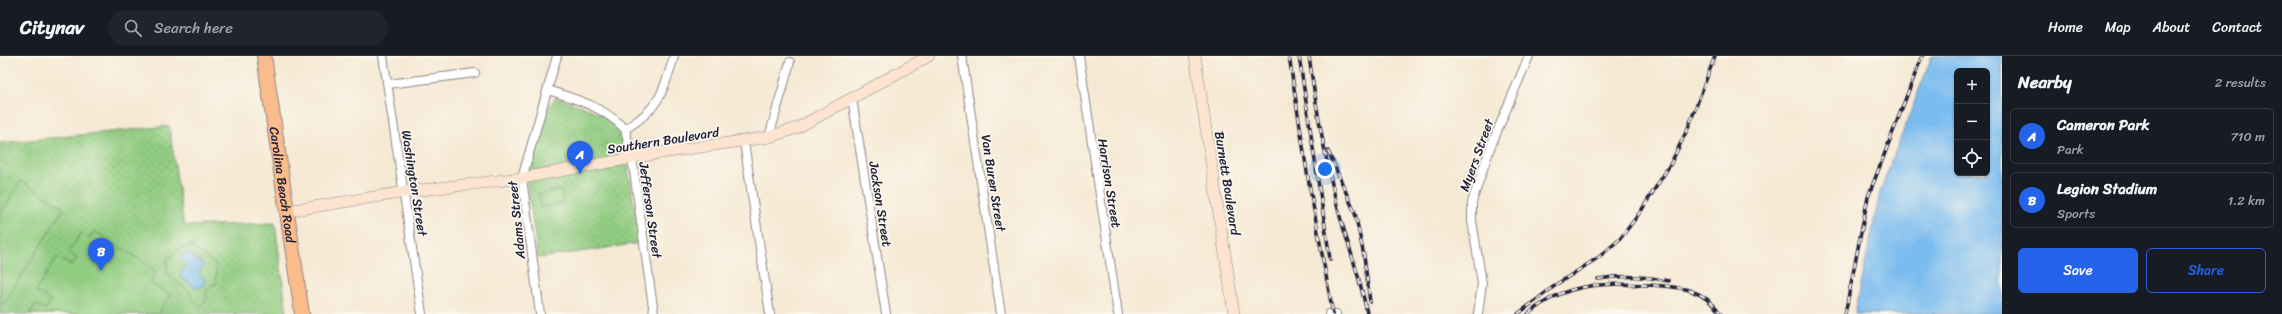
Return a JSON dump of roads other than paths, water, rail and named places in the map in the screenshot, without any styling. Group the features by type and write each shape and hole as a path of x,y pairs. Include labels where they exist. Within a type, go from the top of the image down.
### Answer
{"highway":[{"name":"Carolina Beach Road","path":"264,56 302,314"}],"street":[{"name":"Washington Street","path":"383,56 405,192 422,314"},
{"name":"Adams Street","path":"540,314 522,178 557,56"},
{"path":"548,90 598,108 612,116 625,129 642,120 656,106 663,92 674,56"},
{"name":"Southern Boulevard","path":"288,211 405,192 522,178 632,157 769,138 797,128 929,56"},
{"name":"Van Buren Street","path":"962,56 1001,314"},
{"name":"Harrison Street","path":"1079,56 1118,314"},
{"name":"Burnett Boulevard","path":"1195,56 1234,314"},
{"name":"Myers Street","path":"1478,314 1482,283 1472,221 1472,202 1490,148 1529,56"},
{"path":"769,138 790,62"},
{"path":"388,84 475,73"},
{"name":"Jackson Street","path":"852,98 886,314"},
{"name":"Jefferson Street","path":"625,129 632,157 654,314"},
{"path":"744,142 770,314"},
{"path":"1329,314 1336,314"}],"water":[{"path":"1932,56 2002,56 2002,314 1855,314 1880,192"},
{"path":"187,252 204,265 199,273 206,282 199,288 195,287 179,276 186,266 180,257"}],"railway":[{"path":"1289,56 1307,172 1333,314"},
{"path":"1299,56 1330,259"},
{"path":"1309,56 1329,171 1367,314"},
{"path":"1518,314 1557,284 1599,257 1620,239 1641,211 1671,163 1688,128 1715,56"},
{"path":"1845,314 1868,197 1922,56"},
{"path":"1328,151 1355,213 1364,256 1370,302"},
{"path":"1598,279 1634,277 1669,281"},
{"path":"1528,314 1542,303 1571,290 1616,284 1660,286 1689,290 1706,298 1721,314"}],"place":[{"name":"Cameron Park","path":"580,174"},
{"name":"Legion Stadium","path":"101,271"}]}
